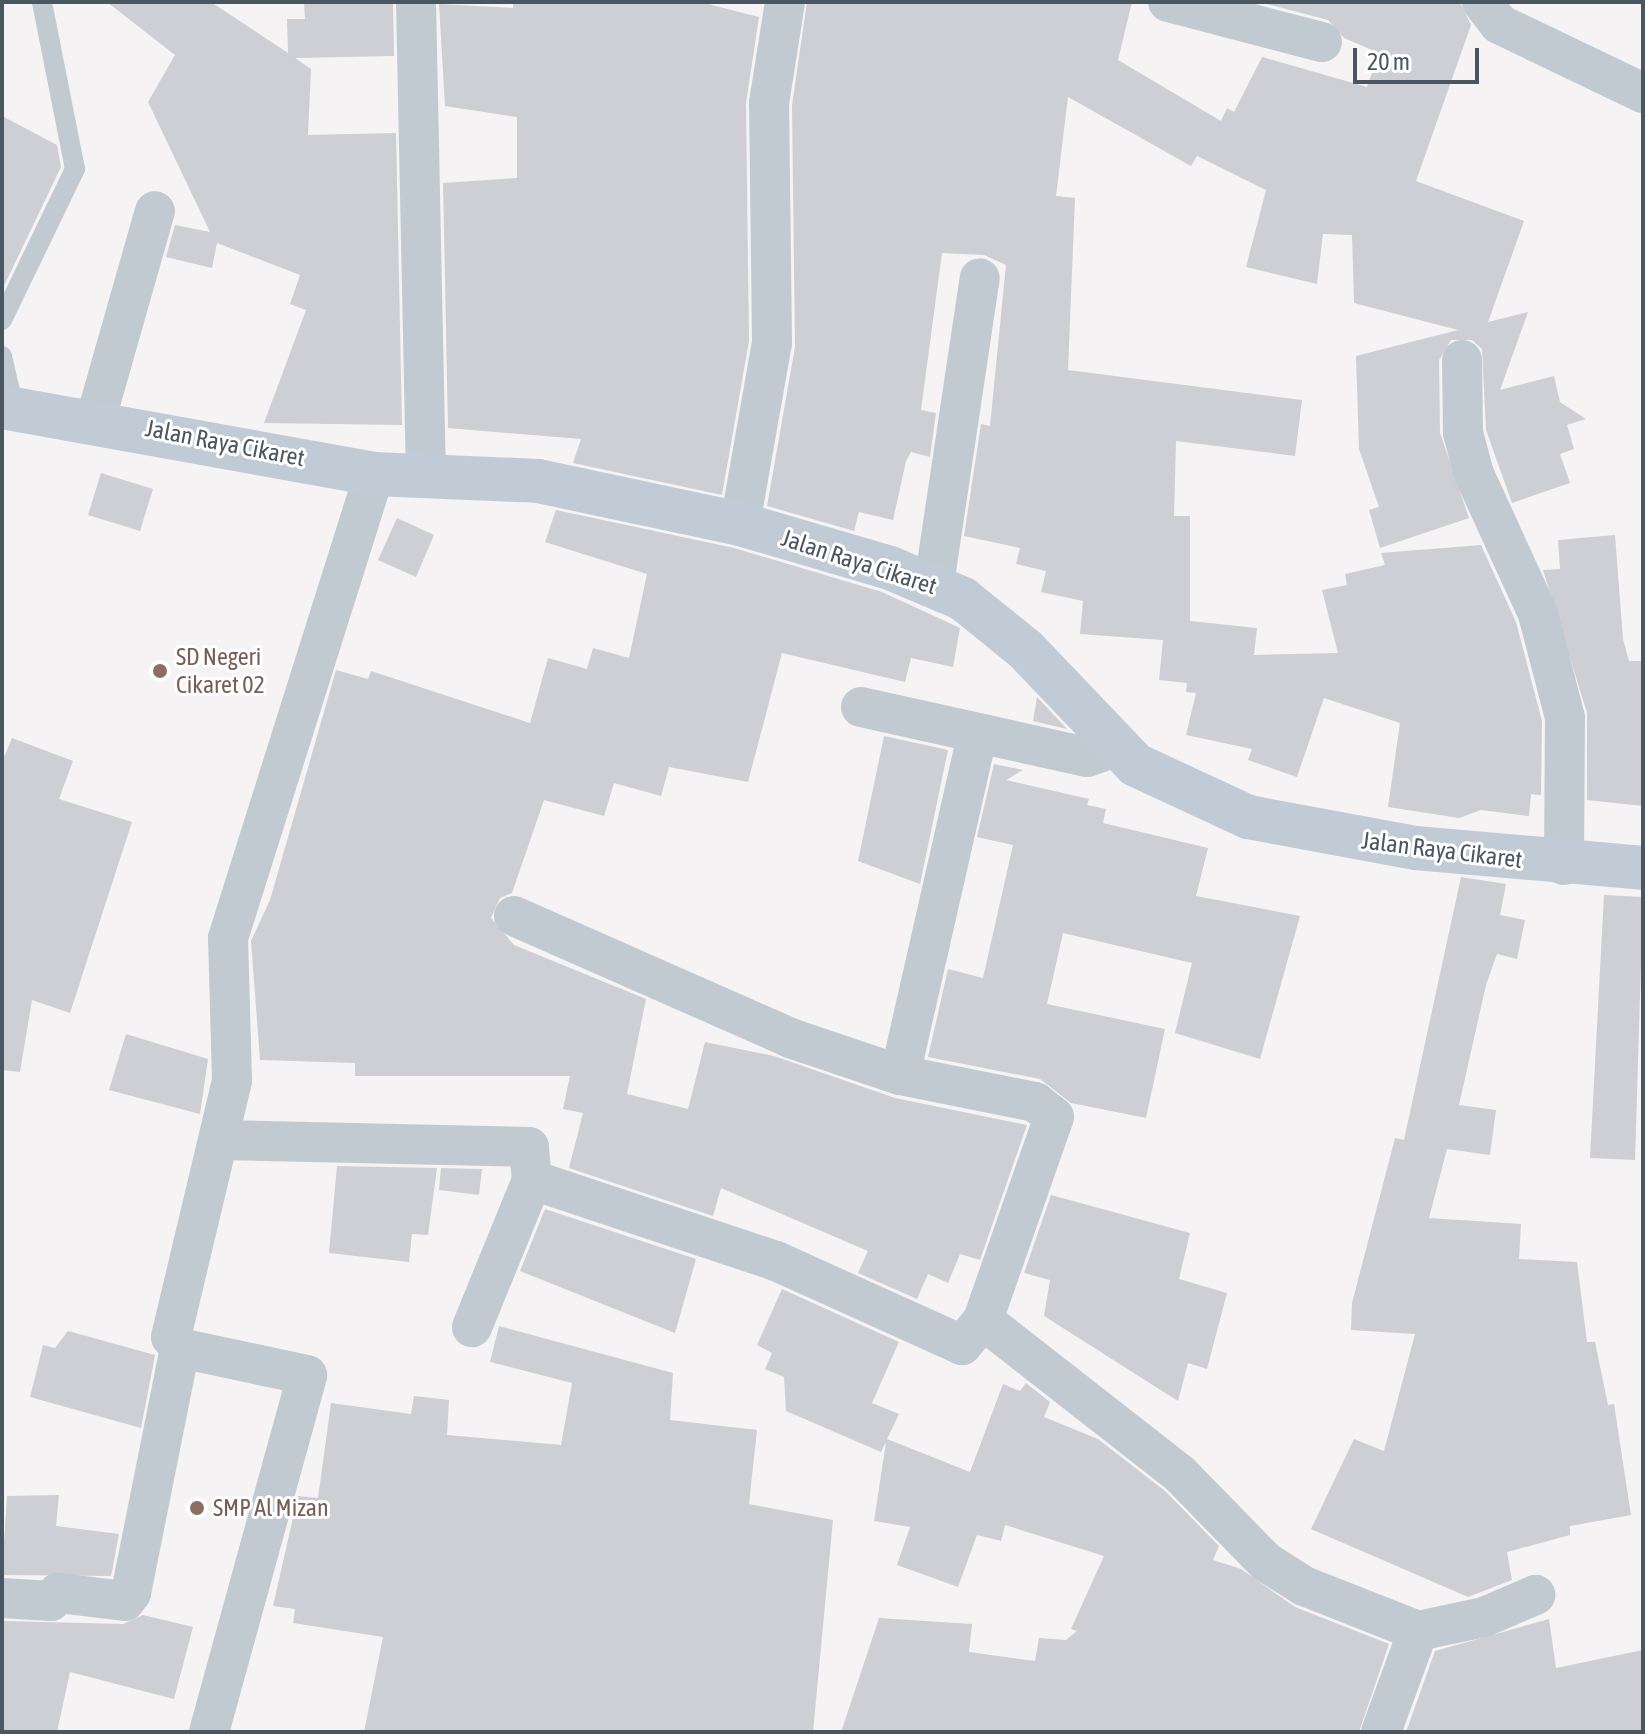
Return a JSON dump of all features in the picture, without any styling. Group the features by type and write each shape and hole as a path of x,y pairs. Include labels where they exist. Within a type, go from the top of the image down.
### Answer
{"main road":[{"name":"Jalan Raya Cikaret","path":"7,406 96,418 374,474 538,481 740,524 934,584 1026,650 1116,747 1165,782 1248,817 1416,848 1564,865 1643,868"}],"street":[{"path":"416,2 426,476"},
{"path":"740,524 772,343 769,103 785,2"},
{"path":"1168,2 1322,42"},
{"path":"1482,2 1499,24 1643,93"},
{"path":"96,418 155,211"},
{"path":"934,584 980,278"},
{"path":"1462,360 1463,433 1474,474 1538,614 1565,718 1564,865"},
{"path":"209,1732 307,1375 180,1348 171,1337 232,1080 228,938 374,474"},
{"path":"861,707 1087,757 1116,747"},
{"path":"900,1075 977,735"},
{"path":"514,916 790,1038 900,1075 1035,1102 1054,1117 983,1320 962,1345 776,1261 532,1180"},
{"path":"219,1140 518,1142 533,1156 532,1180 472,1327"},
{"path":"983,1320 1180,1474 1266,1562 1304,1586 1418,1631 1484,1617 1535,1595"},
{"path":"2,1598 51,1601 58,1593 125,1601 131,1593 180,1348"},
{"path":"1381,1732 1418,1631"}],"lane":[{"path":"2,320 75,169 42,2"},
{"path":"2,356 7,406"}],"building":[{"path":"107,2 211,2 288,53 287,19 305,19 304,2 393,2 394,56 295,58 311,69 308,135 396,133 402,425 264,423 306,310 290,304 300,275 217,243 212,268 166,257 175,225 210,232 148,102 175,55"},
{"path":"513,2 700,2 759,17 746,103 749,341 722,495 573,463 581,439 448,428 443,183 517,178 517,117 445,106 439,4 513,8"},
{"path":"807,2 1132,2 1118,60 1221,121 1227,108 1234,112 1262,57 1367,87 1379,53 1344,38 1328,20 1259,2 1460,2 1471,25 1416,181 1524,221 1488,322 1528,312 1500,390 1554,376 1560,402 1586,419 1567,425 1574,449 1560,454 1570,483 1512,503 1486,430 1482,349 1472,340 1451,340 1439,360 1440,433 1469,518 1380,548 1369,510 1379,507 1359,449 1356,356 1458,330 1354,303 1352,235 1323,234 1317,284 1246,267 1266,190 1197,156 1191,166 1068,97 1056,196 1075,198 1068,370 1302,400 1295,456 1176,441 1174,516 1190,516 1190,621 1257,628 1254,655 1338,653 1322,590 1347,585 1345,574 1385,565 1381,553 1481,545 1516,622 1542,721 1541,795 1531,794 1529,816 1481,810 1459,818 1388,807 1400,723 1324,698 1297,777 1248,760 1252,749 1186,735 1196,693 1186,692 1187,683 1159,680 1163,640 1080,634 1083,601 1041,592 1046,571 1016,564 1020,548 964,536 981,424 990,426 1006,265 984,255 942,253 921,410 936,413 930,457 911,452 906,461 893,520 859,512 854,531 767,506 795,347 792,105"},
{"path":"2,116 57,145 61,167 2,290"},
{"path":"101,473 153,489 140,531 88,515"},
{"path":"556,510 734,548 882,592 960,628 953,667 911,658 905,682 782,653 748,782 669,767 661,796 614,783 604,816 544,800 512,893 500,898 491,918 514,945 646,999 627,1094 688,1109 705,1042 774,1056 895,1098 1027,1125 980,1260 960,1254 948,1283 928,1274 917,1299 858,1273 868,1251 721,1188 713,1216 569,1168 583,1113 563,1109 570,1076 355,1076 355,1063 260,1060 251,941 270,900 336,670 368,679 371,671 530,723 548,658 587,669 593,648 629,658 647,574 545,542"},
{"path":"397,518 434,535 416,577 378,560"},
{"path":"1615,535 1623,639 1629,661 1643,661 1643,806 1587,800 1587,713 1543,570 1560,569 1558,540"},
{"path":"1037,697 1067,729 1033,721"},
{"path":"884,736 948,750 920,884 858,861"},
{"path":"12,738 73,761 59,799 132,822 70,1013 32,1000 20,1072 2,1070 2,762"},
{"path":"994,764 1023,770 1006,780 1089,799 1087,805 1106,809 1103,823 1208,848 1196,896 1300,916 1260,1059 1175,1033 1192,963 1063,933 1047,1004 1165,1029 1146,1118 1071,1103 1040,1079 928,1057 948,969 983,978 1013,845 977,837"},
{"path":"1461,877 1506,884 1500,915 1525,920 1517,959 1497,954 1486,985 1459,1105 1496,1110 1490,1155 1447,1149 1429,1218 1521,1224 1519,1259 1577,1262 1587,1342 1595,1342 1608,1405 1614,1404 1631,1515 1570,1526 1570,1535 1507,1552 1512,1580 1468,1597 1311,1529 1354,1439 1384,1451 1415,1334 1351,1330 1352,1303 1395,1138 1404,1140"},
{"path":"1604,895 1643,897 1635,1160 1590,1158"},
{"path":"126,1034 208,1059 200,1114 109,1090"},
{"path":"337,1166 437,1168 428,1235 412,1234 409,1262 329,1253"},
{"path":"441,1168 482,1169 479,1195 439,1190"},
{"path":"1051,1195 1190,1233 1179,1279 1227,1293 1207,1369 1188,1363 1178,1401 1044,1316 1050,1280 1024,1273"},
{"path":"545,1209 696,1259 675,1333 520,1271"},
{"path":"782,1289 899,1342 872,1403 899,1414 887,1439 970,1472 1003,1384 1020,1391 1026,1383 1050,1402 1044,1417 1098,1439 1165,1491 1219,1546 1213,1560 1241,1569 1295,1607 1389,1644 1359,1732 841,1732 879,1618 972,1624 969,1652 1035,1661 1039,1638 1066,1640 1077,1631 1071,1629 1104,1556 1005,1525 1001,1541 977,1535 958,1587 897,1565 910,1527 874,1521 886,1442 881,1452 786,1411 784,1377 765,1369 772,1353 757,1345"},
{"path":"499,1326 673,1373 670,1420 757,1430 749,1504 833,1520 813,1732 364,1732 383,1637 293,1623 295,1609 273,1606 298,1496 318,1498 331,1403 411,1414 414,1396 449,1400 447,1435 561,1445 572,1383 490,1362"},
{"path":"68,1331 155,1355 141,1428 30,1397 43,1345 55,1348"},
{"path":"59,1495 56,1526 119,1534 111,1576 2,1575 7,1496"},
{"path":"143,1615 193,1627 174,1699 70,1672 57,1732 2,1732 2,1621 123,1624"},
{"path":"1549,1619 1556,1668 1643,1650 1643,1732 1406,1732 1435,1651"}],"place":[{"name":"SD Negeri Cikaret 02","path":"160,671"},
{"name":"SMP Al Mizan","path":"197,1508"}]}
